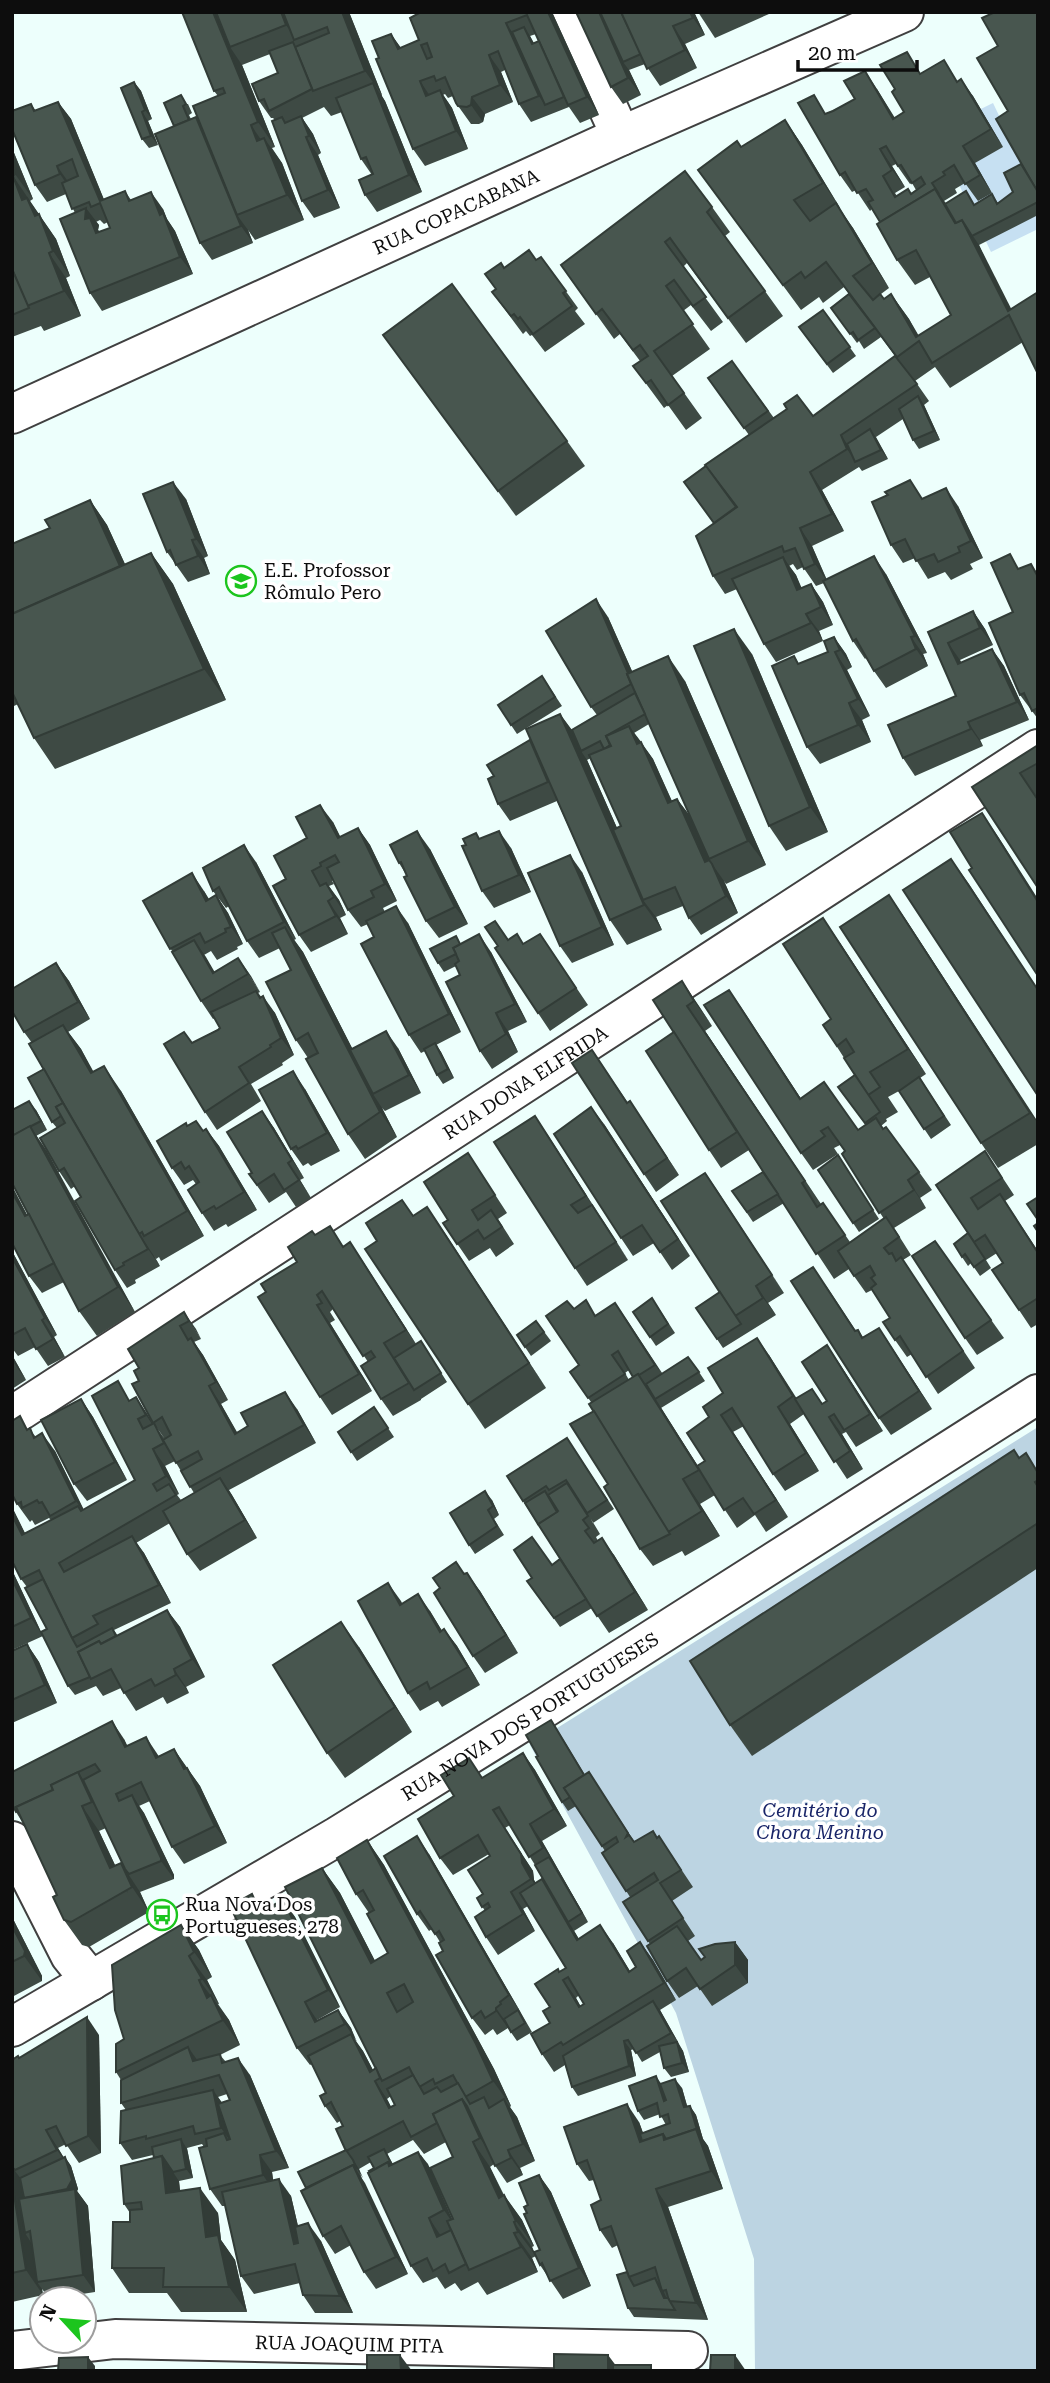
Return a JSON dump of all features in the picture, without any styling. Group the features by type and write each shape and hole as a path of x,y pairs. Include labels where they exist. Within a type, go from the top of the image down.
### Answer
{"street":[{"path":"564,12 621,136"},
{"name":"RUA COPACABANA","path":"12,414 621,136 904,12"},
{"name":"RUA DONA ELFRIDA","path":"12,1416 1038,750"},
{"name":"RUA NOVA DOS PORTUGUESES","path":"12,2026 338,1836 1038,1394"},
{"path":"12,1841 70,1955 91,1981"},
{"name":"RUA JOAQUIM PITA","path":"12,2351 115,2339 293,2356 688,2351"}],"green space":[{"name":"Cemitério do Chora Menino","path":"1038,1427 1038,2371 755,2371 754,2259 676,2013 530,1745"}],"shaded area":[{"path":"993,103 1038,197 1038,229 991,252 934,132"}],"building":[{"path":"182,12 213,12 258,122 251,125 257,141 264,138 287,195 237,215 193,106 225,93 223,88 214,91"},
{"path":"216,12 281,12 286,25 230,47"},
{"path":"283,12 342,12 365,71 313,91 295,47 329,33 327,27 294,40"},
{"path":"421,12 548,12 587,97 568,105 527,15 506,23 539,96 519,104 498,51 489,55 500,85 472,97 471,105 467,107 458,106 445,77 436,81 434,76 420,81 426,96 440,90 456,131 413,149 376,59 379,58 372,41 391,34 398,49 419,40 410,18","holes":["427,43 432,57 427,59 421,45"]},
{"path":"576,12 599,12 628,78 611,87"},
{"path":"600,12 621,12 641,54 623,62"},
{"path":"621,12 690,12 693,18 673,26 685,50 647,69"},
{"path":"995,12 1038,12 1037,191 996,119 1008,111 977,58 998,46 982,18"},
{"path":"524,27 532,44 539,41 564,97 545,105 512,32"},
{"path":"293,42 312,89 269,111 264,99 259,101 252,84 278,73 269,51"},
{"path":"907,52 920,74 944,60 957,82 961,79 991,129 963,146 980,175 965,184 954,165 932,183 939,194 935,189 880,222 868,202 873,200 866,189 857,193 845,172 840,175 798,103 814,95 825,114 833,111 855,99 844,81 865,71 893,119 904,112 892,92 895,89 880,65","holes":["886,146 898,166 901,165 912,183 921,177 925,184 911,194 908,189 895,197 883,176 892,170 880,149"]},
{"path":"134,82 151,136 142,139 121,88"},
{"path":"373,83 409,175 365,195 359,180 373,174 366,157 361,159 336,98"},
{"path":"181,95 189,120 174,126 164,103"},
{"path":"58,102 100,201 125,191 129,201 151,192 160,215 163,213 180,257 90,293 60,219 86,208 85,219 90,218 96,233 110,228 100,203 91,207 89,202 72,209 62,183 78,176 72,159 57,166 60,174 35,185 12,129 12,111 31,104 34,111"},
{"path":"301,116 309,136 306,137 328,190 302,201 272,121 282,117 285,123"},
{"path":"196,117 241,226 200,243 155,134"},
{"path":"785,120 823,183 794,200 810,221 836,203 872,263 853,276 873,300 880,294 884,299 891,294 916,337 951,315 916,250 897,260 877,224 935,189 955,223 962,220 1008,311 1038,292 1038,374 1009,315 932,363 919,341 897,357 826,262 805,278 801,272 783,285 698,170 737,141 741,147"},
{"path":"1021,164 1038,192 1038,202 972,236 962,220 956,223 945,204 966,191 974,205 992,194 997,204 1013,192 1004,173"},
{"path":"12,166 22,200 27,198 35,216 39,214 53,251 49,253 64,291 27,306 12,269"},
{"path":"685,171 712,207 707,212 765,291 728,318 670,238 665,242 706,297 693,306 674,280 666,286 693,324 654,351 684,393 668,405 651,380 646,383 633,366 648,356 640,345 633,350 602,309 596,314 561,265"},
{"path":"529,250 536,260 541,257 566,291 563,293 572,306 533,334 520,317 518,319 514,314 511,316 492,292 496,289 485,274 501,263 504,268"},
{"path":"12,269 29,308 12,315"},
{"path":"452,284 567,441 498,491 383,335"},
{"path":"849,294 875,328 858,340 853,332 850,334 831,308"},
{"path":"823,310 850,347 827,364 799,327"},
{"path":"895,356 917,384 841,435 847,449 810,472 832,514 800,528 815,564 804,569 795,548 784,552 782,546 713,576 696,536 737,507 705,465 787,409 784,404 797,395 813,416"},
{"path":"732,361 768,411 744,428 708,378"},
{"path":"918,396 934,431 913,440 899,409"},
{"path":"870,429 881,450 855,462 847,444"},
{"path":"706,466 736,507 714,523 684,482"},
{"path":"910,480 922,499 946,488 971,541 958,547 960,552 938,562 934,554 916,561 905,539 891,545 872,502 888,495 885,492"},
{"path":"173,482 196,539 192,540 198,556 176,565 170,550 167,552 143,494"},
{"path":"90,500 120,566 12,614 12,544 50,528 45,520"},
{"path":"151,553 204,669 34,738 12,692 12,614"},
{"path":"1010,554 1018,569 1031,564 1038,577 1038,708 1032,711 1024,693 1020,695 989,623 1013,612 991,563"},
{"path":"874,556 915,636 911,637 916,649 874,671 856,639 853,641 823,581"},
{"path":"783,557 797,590 811,584 821,607 806,614 811,623 764,644 732,579"},
{"path":"596,599 631,684 591,707 546,631"},
{"path":"973,611 980,628 948,643 958,664 992,649 1017,702 968,722 971,729 903,758 888,725 956,696 928,632"},
{"path":"734,629 810,807 769,826 694,646"},
{"path":"834,637 840,650 835,652 858,699 849,703 858,725 807,747 772,666 794,656 798,664 828,652 824,641"},
{"path":"668,656 748,841 709,859 627,674"},
{"path":"542,676 555,697 511,725 498,705"},
{"path":"635,693 645,714 606,736 610,745 604,749 600,741 581,751 572,730"},
{"path":"560,714 644,905 610,920 526,729"},
{"path":"629,726 637,744 641,742 668,803 677,799 705,862 709,860 712,864 726,896 689,918 675,887 643,900 613,830 621,826 589,755 611,746 606,736"},
{"path":"530,740 548,782 498,804 488,779 494,776 487,765"},
{"path":"1038,745 1038,763 1020,773 1038,800 1038,888 972,787"},
{"path":"320,805 338,838 358,828 385,884 371,891 374,897 348,910 327,868 339,862 335,855 320,863 321,866 312,871 320,886 326,883 334,897 328,901 336,916 299,935 273,886 286,879 274,856 307,838 296,817"},
{"path":"982,813 1038,902 1038,976 969,870 972,868 950,832"},
{"path":"417,831 455,907 426,921 404,877 407,876 401,862 399,863 390,845"},
{"path":"499,831 519,875 482,891 462,846 466,845 463,839 476,833 479,839"},
{"path":"244,845 284,922 247,941 219,887 213,891 203,868"},
{"path":"570,855 602,927 560,946 528,873"},
{"path":"951,859 1038,990 1038,1096 903,890"},
{"path":"192,873 206,901 216,895 231,927 205,943 200,933 170,949 143,901"},
{"path":"889,895 1030,1113 981,1143 840,927"},
{"path":"396,906 449,1014 409,1035 361,944 374,937 366,921"},
{"path":"823,918 908,1049 870,1072 880,1087 868,1095 844,1058 854,1052 846,1039 837,1046 823,1025 831,1019 783,944"},
{"path":"495,921 508,940 517,934 523,944 540,934 576,988 538,1013 495,948 498,946 485,927"},
{"path":"285,927 380,1112 348,1134 306,1059 318,1053 308,1033 296,1040 266,982 291,970 272,933"},
{"path":"479,934 515,1004 496,1013 506,1034 480,1051 446,982 460,975 455,964 459,961 453,948"},
{"path":"456,936 460,944 453,948 456,954 438,963 430,949"},
{"path":"194,940 213,973 238,958 248,974 201,1001 172,952"},
{"path":"56,963 78,1002 24,1032 12,1011 12,989"},
{"path":"682,981 694,1001 687,1006 805,1181 802,1183 817,1207 823,1203 845,1235 816,1254 653,1000"},
{"path":"729,990 800,1099 824,1082 858,1130 876,1118 883,1129 886,1127 919,1172 908,1180 914,1190 879,1213 842,1154 845,1151 828,1127 821,1131 825,1136 801,1153 704,1005"},
{"path":"256,991 260,998 263,996 281,1038 239,1067 249,1083 205,1112 164,1044 184,1032 192,1043 218,1030 220,1028 211,1012"},
{"path":"63,1025 91,1073 104,1066 187,1211 144,1236 142,1232 139,1234 29,1044"},
{"path":"386,1031 409,1075 373,1094 350,1050"},
{"path":"674,1032 737,1132 709,1150 646,1051"},
{"path":"435,1043 448,1069 437,1075 424,1049"},
{"path":"592,1050 627,1103 630,1101 667,1158 644,1174 572,1063"},
{"path":"44,1069 63,1103 56,1107 61,1116 52,1122 28,1078"},
{"path":"293,1071 327,1133 298,1149 296,1146 291,1149 259,1090"},
{"path":"855,1075 880,1112 865,1123 838,1087"},
{"path":"919,1077 944,1116 924,1129 899,1091"},
{"path":"29,1101 41,1121 12,1136 12,1110"},
{"path":"63,1103 148,1249 115,1270 75,1201 81,1197 64,1168 59,1171 40,1138 65,1123 56,1107"},
{"path":"591,1107 678,1239 660,1252 642,1225 621,1238 554,1134"},
{"path":"262,1111 292,1160 288,1163 299,1180 284,1190 274,1174 257,1185 227,1132"},
{"path":"535,1116 586,1196 571,1205 578,1213 592,1205 616,1242 575,1268 494,1142"},
{"path":"196,1121 203,1131 206,1129 244,1192 216,1209 214,1206 202,1213 188,1190 199,1182 189,1166 185,1169 181,1162 172,1168 157,1141 186,1123 187,1126"},
{"path":"30,1126 118,1287 79,1311 12,1183 12,1136"},
{"path":"985,1151 1002,1178 971,1198 978,1209 1000,1194 1038,1253 1038,1298 1019,1310 992,1270 1003,1263 985,1235 974,1242 936,1185"},
{"path":"468,1153 495,1195 472,1210 478,1220 491,1210 502,1227 484,1239 478,1230 457,1244 443,1223 448,1220 424,1182"},
{"path":"838,1155 873,1210 853,1223 818,1170"},
{"path":"763,1172 778,1194 747,1212 732,1191"},
{"path":"705,1173 772,1275 756,1286 763,1298 735,1316 661,1201"},
{"path":"12,1192 25,1216 29,1214 54,1263 29,1276 12,1243"},
{"path":"1038,1197 1038,1220 1027,1204"},
{"path":"402,1200 413,1216 427,1207 529,1363 468,1404 365,1249 377,1241 366,1223"},
{"path":"886,1217 899,1237 884,1248 889,1254 892,1253 896,1261 901,1257 963,1351 926,1377 900,1336 895,1340 883,1322 890,1318 871,1288 876,1284 871,1278 875,1275 870,1266 854,1276 838,1251"},
{"path":"330,1226 343,1247 350,1242 406,1330 384,1343 409,1383 381,1399 361,1366 375,1357 371,1351 363,1356 322,1291 317,1295 322,1303 317,1305 359,1374 320,1397 258,1297 266,1292 261,1284 297,1262 288,1247 312,1231 315,1235"},
{"path":"968,1233 985,1259 974,1267 965,1254 962,1257 954,1244"},
{"path":"935,1241 991,1320 965,1338 912,1256"},
{"path":"12,1257 45,1318 42,1320 53,1339 36,1349 25,1328 12,1335"},
{"path":"813,1267 862,1338 879,1328 919,1391 879,1418 791,1281"},
{"path":"720,1292 741,1324 717,1339 696,1308"},
{"path":"652,1298 668,1324 650,1337 633,1312"},
{"path":"586,1300 595,1316 615,1303 655,1365 633,1377 618,1351 612,1355 625,1374 588,1398 570,1372 579,1365 546,1316 567,1301 574,1309"},
{"path":"184,1312 189,1321 180,1326 188,1340 191,1338 216,1382 209,1386 235,1434 248,1426 241,1413 285,1392 304,1425 190,1487 181,1471 202,1459 198,1451 176,1463 163,1440 171,1435 162,1417 153,1423 132,1384 139,1381 134,1371 139,1368 128,1349"},
{"path":"536,1321 544,1332 525,1347 517,1335"},
{"path":"757,1338 793,1396 778,1407 806,1453 773,1474 732,1408 721,1415 776,1500 754,1514 743,1498 724,1510 697,1466 705,1461 687,1433 709,1417 703,1407 723,1393 708,1368"},
{"path":"421,1341 441,1373 414,1390 394,1358"},
{"path":"827,1345 870,1414 844,1430 834,1414 829,1417 850,1451 834,1462 795,1399 812,1389 822,1404 827,1401 802,1362"},
{"path":"688,1357 699,1372 655,1399 646,1384"},
{"path":"638,1374 699,1470 683,1479 702,1511 668,1532 589,1404"},
{"path":"118,1381 129,1401 136,1397 146,1415 138,1419 143,1429 154,1423 164,1443 153,1449 166,1476 153,1484 157,1491 169,1484 176,1495 59,1563 64,1572 132,1536 159,1585 93,1616 98,1624 72,1638 39,1570 21,1579 12,1561 12,1515 22,1535 78,1506 81,1511 135,1480 92,1396"},
{"path":"81,1399 115,1462 74,1484 41,1420"},
{"path":"374,1407 388,1428 351,1452 338,1432"},
{"path":"594,1411 670,1534 640,1549 604,1487 608,1484 570,1424"},
{"path":"20,1416 34,1438 42,1433 76,1501 50,1516 42,1502 37,1500 22,1508 21,1502 17,1504 12,1494 12,1421"},
{"path":"567,1438 607,1500 587,1513 566,1480 549,1490 546,1486 523,1501 507,1476"},
{"path":"1014,1450 1019,1458 1026,1453 1038,1473 1038,1480 1035,1482 1038,1487 1038,1523 730,1725 690,1661"},
{"path":"220,1478 245,1520 187,1554 163,1511"},
{"path":"567,1483 588,1516 583,1520 589,1528 585,1531 594,1543 602,1538 635,1592 597,1616 538,1524 558,1511 548,1495"},
{"path":"485,1491 493,1506 488,1510 497,1526 469,1545 450,1513"},
{"path":"545,1491 557,1512 538,1524 525,1503"},
{"path":"532,1537 552,1565 560,1559 586,1599 554,1618 527,1581 532,1578 514,1550"},
{"path":"456,1562 464,1574 467,1573 506,1635 473,1656 434,1593 440,1588 433,1578"},
{"path":"12,1579 31,1618 12,1627"},
{"path":"43,1579 77,1647 112,1628 116,1636 78,1652 90,1677 68,1686 41,1632 47,1629 25,1588"},
{"path":"388,1583 400,1605 418,1594 440,1632 444,1629 468,1667 430,1689 427,1682 408,1693 358,1601"},
{"path":"167,1610 192,1659 174,1669 176,1675 155,1686 151,1679 124,1693 111,1669 91,1679 78,1652 99,1641 101,1644"},
{"path":"341,1622 395,1707 327,1753 273,1665"},
{"path":"27,1644 45,1685 12,1700 12,1651"},
{"path":"551,1720 584,1775 564,1788 570,1797 562,1802 526,1735"},
{"path":"112,1721 125,1747 146,1737 156,1758 174,1749 184,1769 187,1768 215,1826 172,1847 141,1782 116,1794 119,1801 132,1795 161,1858 161,1861 129,1874 83,1780 100,1771 95,1764 51,1785 53,1790 16,1807 16,1812 12,1804 12,1772"},
{"path":"523,1753 554,1809 530,1824 543,1848 529,1857 499,1807 493,1810 521,1854 522,1863 531,1879 511,1892 523,1914 486,1937 475,1917 490,1907 488,1903 482,1907 477,1898 483,1894 468,1870 490,1856 478,1835 440,1858 418,1819 454,1796 441,1775 469,1758 482,1778"},
{"path":"78,1772 92,1802 82,1806 110,1868 121,1863 132,1887 71,1922 64,1920 53,1897 57,1895 16,1807 53,1790 51,1785"},
{"path":"589,1772 628,1833 626,1837 629,1835 634,1842 653,1831 681,1870 660,1883 683,1918 648,1941 623,1902 658,1880 654,1873 626,1891 602,1853 618,1842 616,1837 602,1846 564,1788"},
{"path":"417,1836 509,1995 500,2002 496,2011 485,2018 481,2011 472,2018 436,1955 443,1951 439,1943 444,1940 439,1931 435,1934 420,1911 417,1914 384,1856"},
{"path":"367,1840 493,2081 465,2097 453,2075 435,2084 433,2079 419,2087 409,2067 382,2081 285,1887 322,1868 371,1963 388,1953 367,1914 374,1910 363,1890 356,1894 337,1858","holes":["404,1984 413,2002 397,2012 387,1993"]},
{"path":"549,1857 582,1913 568,1922 535,1865"},
{"path":"542,1879 577,1940 600,1925 629,1972 636,1967 627,1951 640,1942 664,1983 563,2045 561,2042 542,2054 531,2034 550,2023 543,2011 550,2007 535,1984 558,1969 559,1972 566,1968 520,1893","holes":["568,1977 584,2004 579,2007 563,1980"]},
{"path":"252,1894 260,1912 283,1900 328,1990 305,2002 315,2022 338,2010 345,2024 297,2048 230,1906"},
{"path":"181,1925 194,1952 189,1956 202,1979 199,1980 207,1998 211,1995 223,2020 116,2072 116,2044 124,2039 115,2010 112,1965"},
{"path":"12,1926 25,1951 24,1956 12,1962"},
{"path":"677,1926 701,1960 705,1957 699,1949 735,1942 735,1965 700,1989 686,1968 667,1981 647,1946"},
{"path":"653,2001 671,2033 636,2053 628,2040 624,2041 629,2066 572,2087 563,2056"},
{"path":"518,2010 525,2023 511,2032 504,2019"},
{"path":"87,2017 88,2136 66,2146 56,2126 46,2130 57,2150 15,2170 12,2167 12,2060"},
{"path":"351,2034 370,2072 376,2068 380,2078 375,2081 389,2108 395,2105 387,2089 413,2075 424,2094 437,2087 441,2092 458,2083 470,2104 484,2097 489,2108 504,2099 523,2144 508,2150 511,2158 495,2166 462,2099 433,2114 437,2123 411,2137 403,2121 346,2151 336,2129 343,2126 331,2102 325,2106 320,2096 326,2093 308,2056"},
{"path":"677,2042 682,2063 664,2068 659,2046"},
{"path":"188,2047 193,2061 220,2054 222,2063 238,2058 276,2151 260,2155 263,2175 210,2189 199,2148 207,2146 206,2139 224,2133 227,2140 230,2139 218,2104 230,2100 219,2075 121,2103 121,2080"},
{"path":"656,2076 664,2101 666,2100 660,2084 675,2079 684,2107 690,2106 697,2130 666,2139 663,2134 642,2141 640,2134 670,2123 668,2114 660,2117 657,2103 638,2111 629,2086"},
{"path":"213,2090 221,2128 195,2134 193,2126 120,2143 121,2111"},
{"path":"462,2099 480,2138 473,2142 499,2198 504,2195 516,2221 514,2222 518,2232 514,2233 521,2247 469,2270 447,2221 453,2219 430,2168 453,2157 433,2114"},
{"path":"627,2104 640,2142 663,2134 664,2140 696,2129 711,2171 656,2189 696,2303 669,2301 666,2290 662,2291 655,2267 629,2277 611,2226 600,2230 591,2205 601,2200 587,2160 577,2164 564,2127"},
{"path":"181,2139 186,2169 173,2172 162,2156 154,2158 152,2147"},
{"path":"384,2149 392,2165 388,2162 370,2172 374,2168 368,2157"},
{"path":"346,2150 357,2169 353,2165 306,2188 298,2172"},
{"path":"418,2152 444,2210 429,2218 437,2237 451,2230 466,2264 449,2273 445,2264 433,2271 427,2258 411,2266 368,2173 388,2162 389,2166"},
{"path":"162,2156 166,2193 200,2188 206,2237 218,2235 229,2287 163,2287 164,2268 112,2268 113,2222 130,2222 130,2210 142,2209 141,2202 124,2204 121,2166"},
{"path":"65,2157 72,2180 67,2189 24,2198 20,2178"},
{"path":"353,2165 396,2257 364,2272 341,2226 323,2236 301,2191"},
{"path":"539,2175 579,2268 550,2281 534,2252 540,2250 524,2214 527,2213 524,2207 528,2205 519,2183"},
{"path":"279,2179 294,2244 298,2243 295,2227 308,2223 340,2296 303,2295 295,2264 241,2276 222,2192"},
{"path":"12,2182 26,2270 12,2273"},
{"path":"75,2189 83,2275 37,2282 30,2231 25,2233 19,2199"},
{"path":"627,2272 634,2286 655,2278 664,2298 668,2298 675,2310 628,2308 617,2275"},
{"path":"554,2354 608,2355 608,2371 554,2371"},
{"path":"367,2355 400,2355 401,2371 322,2371 367,2370"},
{"path":"711,2355 735,2355 735,2371 710,2371"},
{"path":"88,2357 88,2371 58,2371 59,2358"},
{"path":"613,2365 651,2365 651,2371 613,2371"}],"place":[{"name":"E.E. Profossor Rômulo Pero","path":"241,581"},
{"name":"Rua Nova Dos Portugueses, 278","path":"162,1915"}]}
